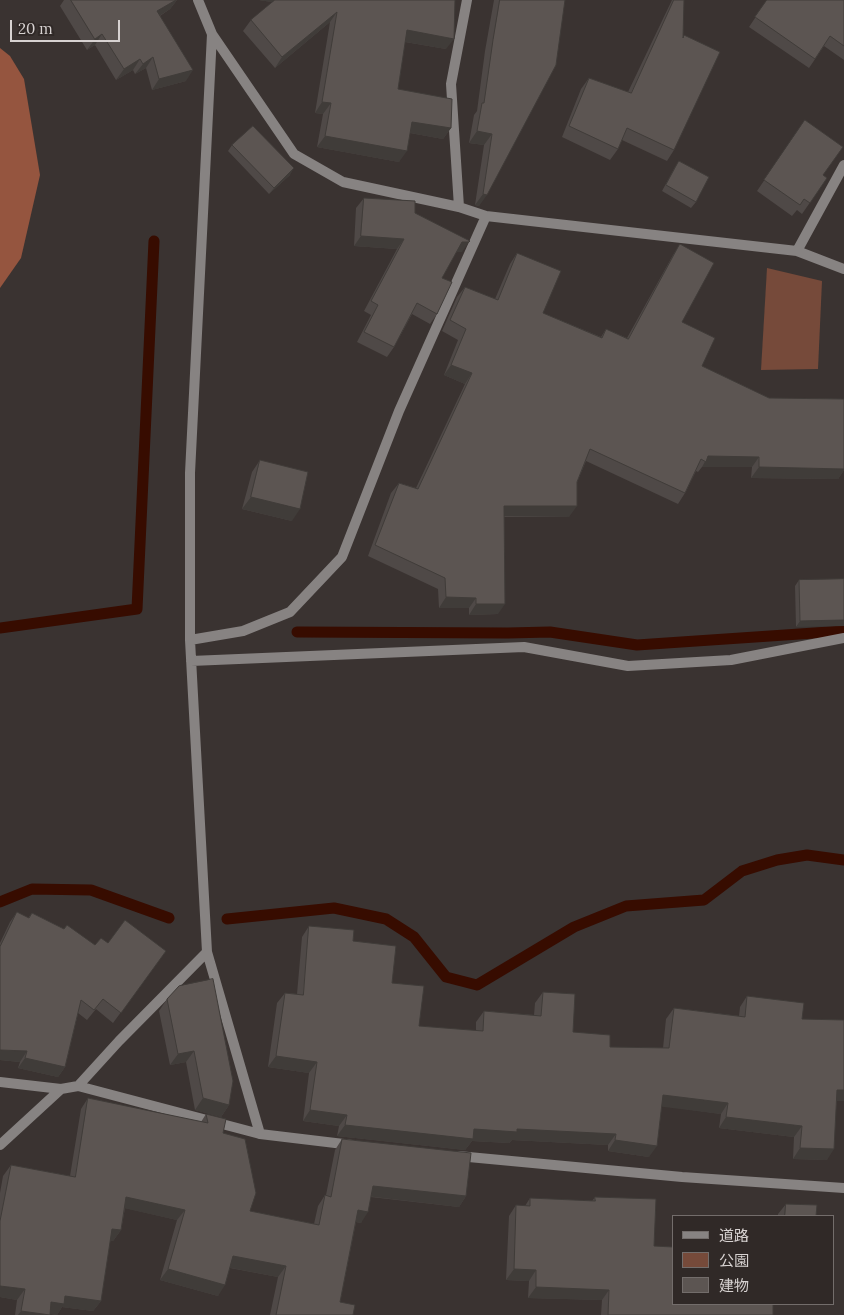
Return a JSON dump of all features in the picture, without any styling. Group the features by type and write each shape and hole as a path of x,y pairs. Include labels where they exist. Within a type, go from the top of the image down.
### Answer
{"street":[{"path":"198,0 212,34 294,154 344,182 459,207 486,216 797,251 844,269"},
{"path":"459,207 451,84 467,0"},
{"path":"212,34 190,473 190,640 207,952 260,1134"},
{"path":"797,251 844,166"},
{"path":"190,640 243,631 290,612 342,557 399,411 486,216"},
{"path":"192,661 524,647 628,666 731,660 844,638"},
{"path":"78,1086 119,1041 207,952"},
{"path":"0,1082 60,1089 78,1086 260,1134 358,1145"},
{"path":"0,1145 60,1089"},
{"path":"446,1155 682,1177 844,1188"}],"green space":[{"path":"767,268 822,281 818,369 761,370"}],"shaded area":[{"path":"0,48 10,56 24,79 40,175 21,258 0,288"}],"building":[{"path":"71,0 176,0 157,11 193,70 159,79 153,57 143,64 140,59 124,69 102,34 95,39"},
{"path":"275,0 455,0 454,39 407,30 398,89 452,99 451,128 412,122 407,151 325,136 331,103 322,102 337,12 282,57 251,20"},
{"path":"500,0 565,0 556,65 487,195 483,194 492,134 477,131 482,103 484,103"},
{"path":"674,0 684,0 683,38 684,35 720,52 674,150 627,128 618,149 569,126 589,78 631,93"},
{"path":"767,0 844,0 844,46 830,36 815,59 755,17"},
{"path":"805,120 843,147 823,175 827,178 810,203 804,199 800,205 764,180"},
{"path":"253,126 294,168 274,188 232,145"},
{"path":"679,161 709,177 696,202 666,185"},
{"path":"364,198 415,201 415,213 470,241 462,242 442,278 452,282 437,314 417,303 394,347 364,332 378,305 371,301 404,239 361,236"},
{"path":"680,244 714,263 682,322 715,338 702,366 769,398 844,399 844,469 759,467 759,457 708,456 706,462 701,459 685,493 590,449 577,482 577,506 504,506 505,604 476,604 476,598 446,597 445,578 375,545 399,483 418,489 472,373 451,365 466,329 450,320 465,287 498,300 517,253 561,271 543,313 602,338 606,329 628,339"},
{"path":"260,460 308,472 300,509 251,497"},
{"path":"844,579 844,620 800,621 799,580"},
{"path":"17,912 29,918 32,913 64,929 67,925 95,945 101,938 108,943 125,920 166,951 121,1013 103,999 94,1010 81,1000 65,1067 25,1058 27,1051 0,1050 0,947"},
{"path":"309,926 354,930 353,941 396,946 392,983 424,986 419,1026 483,1031 484,1011 541,1016 543,992 575,994 573,1032 610,1035 610,1047 669,1048 674,1008 745,1017 747,996 804,1003 802,1019 844,1020 844,1090 837,1090 834,1149 800,1148 802,1126 726,1117 728,1103 663,1095 657,1146 615,1140 616,1134 517,1129 517,1132 474,1129 473,1139 345,1125 347,1115 310,1110 317,1062 276,1056 285,993 303,995"},
{"path":"213,979 233,1081 229,1105 203,1098 194,1051 178,1054 167,999 179,986"},
{"path":"88,1098 208,1123 206,1114 226,1119 223,1133 245,1139 256,1193 250,1211 319,1225 325,1195 331,1197 342,1139 471,1153 466,1196 373,1186 368,1212 358,1210 340,1302 355,1305 353,1315 276,1315 286,1266 233,1256 225,1285 168,1269 185,1210 126,1197 121,1230 112,1229 101,1301 65,1296 64,1304 51,1302 50,1315 21,1311 25,1289 0,1286 0,1221 11,1165 75,1177"},
{"path":"595,1197 656,1199 654,1246 672,1247 672,1305 773,1305 773,1315 608,1315 609,1290 536,1287 536,1270 514,1269 516,1205 530,1206 530,1198 595,1201"},
{"path":"786,1204 817,1205 816,1215 785,1215"}],"waterway":[{"path":"0,628 137,609 154,241"},
{"path":"297,632 550,632 637,645 844,631"},
{"path":"227,919 334,908 386,919 414,937 446,977 477,985 574,927 626,906 704,900 742,871 777,860 807,855 844,860"},
{"path":"0,902 32,889 91,890 169,918"}]}
